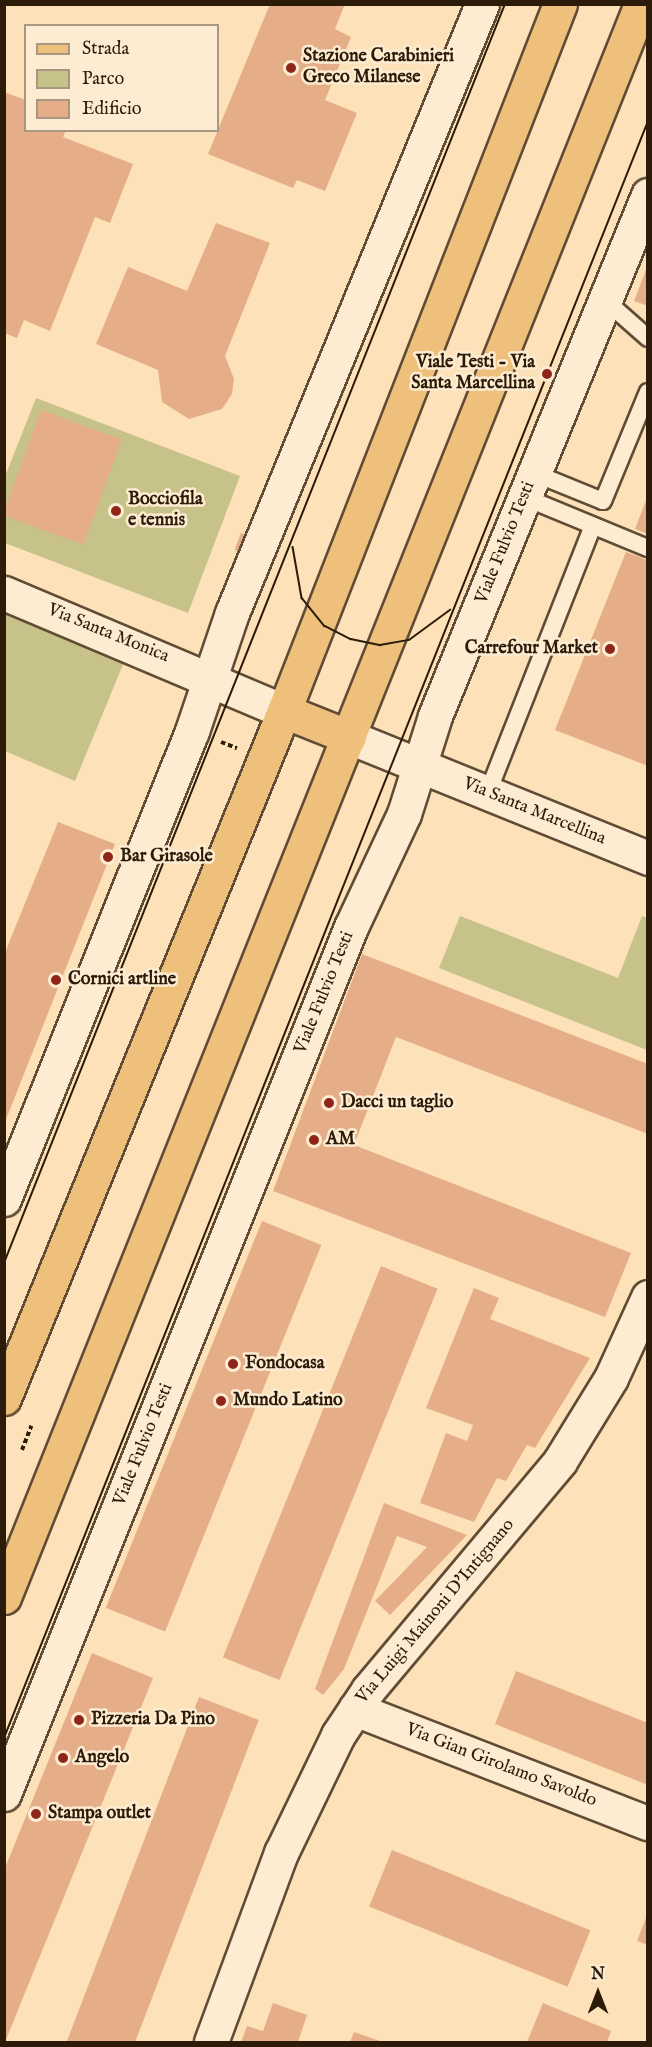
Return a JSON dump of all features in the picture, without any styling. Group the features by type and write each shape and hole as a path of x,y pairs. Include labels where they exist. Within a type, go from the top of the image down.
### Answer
{"main road":[{"path":"4,1398 284,711 560,4"},
{"path":"4,1597 640,4"},
{"path":"284,711 348,737"}],"street":[{"path":"4,1199 354,309 482,4"},
{"name":"Viale Fulvio Testi","path":"4,1794 351,927 421,766 435,716 648,195"},
{"name":"Via Santa Monica","path":"4,593 186,665 210,680 284,711"},
{"name":"Via Santa Marcellina","path":"348,737 648,858"},
{"name":"Via Luigi Mainoni D'Intignano","path":"211,2043 285,1843 355,1708 560,1461 607,1386 648,1297"},
{"name":"Via Gian Girolamo Savoldo","path":"355,1708 648,1823"}],"lane":[{"path":"605,300 648,338"},
{"path":"529,485 603,501 648,392"},
{"path":"529,485 593,526 648,548"},
{"path":"488,792 593,526"}],"path":[{"path":"218,741 240,749"},
{"path":"22,1450 31,1426"}],"green space":[{"name":"Bocciofila e tennis","path":"36,398 240,476 188,613 5,543 4,479"},
{"path":"4,599 129,650 75,781 5,751"},
{"path":"460,916 618,978 642,916 647,918 647,1050 439,968"}],"building":[{"name":"Stazione Carabinieri Greco Milanese","path":"270,4 345,4 335,29 351,37 325,100 357,113 325,191 297,180 293,188 208,154"},
{"path":"4,92 24,99 24,132 65,132 63,137 133,164 110,223 95,217 50,331 24,320 17,338 4,333"},
{"path":"216,223 270,243 225,356 234,379 232,394 222,409 189,419 162,402 158,370 96,344 128,267 187,291"},
{"path":"648,267 648,306 634,301"},
{"path":"41,410 122,439 84,545 4,516"},
{"path":"648,498 648,534 635,529"},
{"path":"241,533 249,536 243,553 235,550"},
{"path":"626,552 648,560 648,766 555,730"},
{"path":"58,822 115,844 5,1122 4,955"},
{"path":"362,954 648,1064 648,1134 396,1037 354,1145 631,1253 605,1317 273,1191"},
{"path":"262,1221 321,1245 165,1632 106,1608"},
{"path":"381,1266 438,1289 279,1680 223,1657"},
{"path":"474,1288 499,1298 490,1319 590,1358 535,1448 527,1445 506,1481 497,1478 474,1522 420,1503 446,1433 467,1441 473,1425 426,1408"},
{"path":"384,1503 467,1535 390,1615 375,1601 427,1547 397,1536 344,1669 323,1695 315,1689"},
{"path":"92,1653 153,1678 5,2042 5,1868"},
{"path":"516,1671 648,1723 648,1785 495,1724"},
{"path":"199,1697 259,1720 135,2042 67,2042"},
{"path":"392,1850 590,1930 568,1987 369,1907"},
{"path":"648,1915 648,1945 637,1941"},
{"path":"273,2003 307,2015 298,2042 241,2042 247,2026 263,2031"},
{"path":"543,2003 611,2031 607,2042 527,2042"},
{"path":"354,2032 383,2042 350,2042"}],"tram line":[{"path":"4,1263 505,4"},
{"path":"4,1738 648,121"},
{"path":"293,547 302,598 325,626 351,639 380,645 409,640 450,610"}],"place":[{"name":"Stazione Carabinieri Greco Milanese","path":"291,68"},
{"name":"Viale Testi - Via Santa Marcellina","path":"547,374"},
{"name":"Bocciofila e tennis","path":"116,511"},
{"name":"Carrefour Market","path":"610,649"},
{"name":"Bar Girasole","path":"108,857"},
{"name":"Cornici artline","path":"56,980"},
{"name":"Dacci un taglio","path":"329,1103"},
{"name":"AM","path":"314,1140"},
{"name":"Fondocasa","path":"233,1364"},
{"name":"Mundo Latino","path":"221,1401"},
{"name":"Pizzeria Da Pino","path":"79,1720"},
{"name":"Angelo","path":"63,1758"},
{"name":"Stampa outlet","path":"36,1814"}]}
